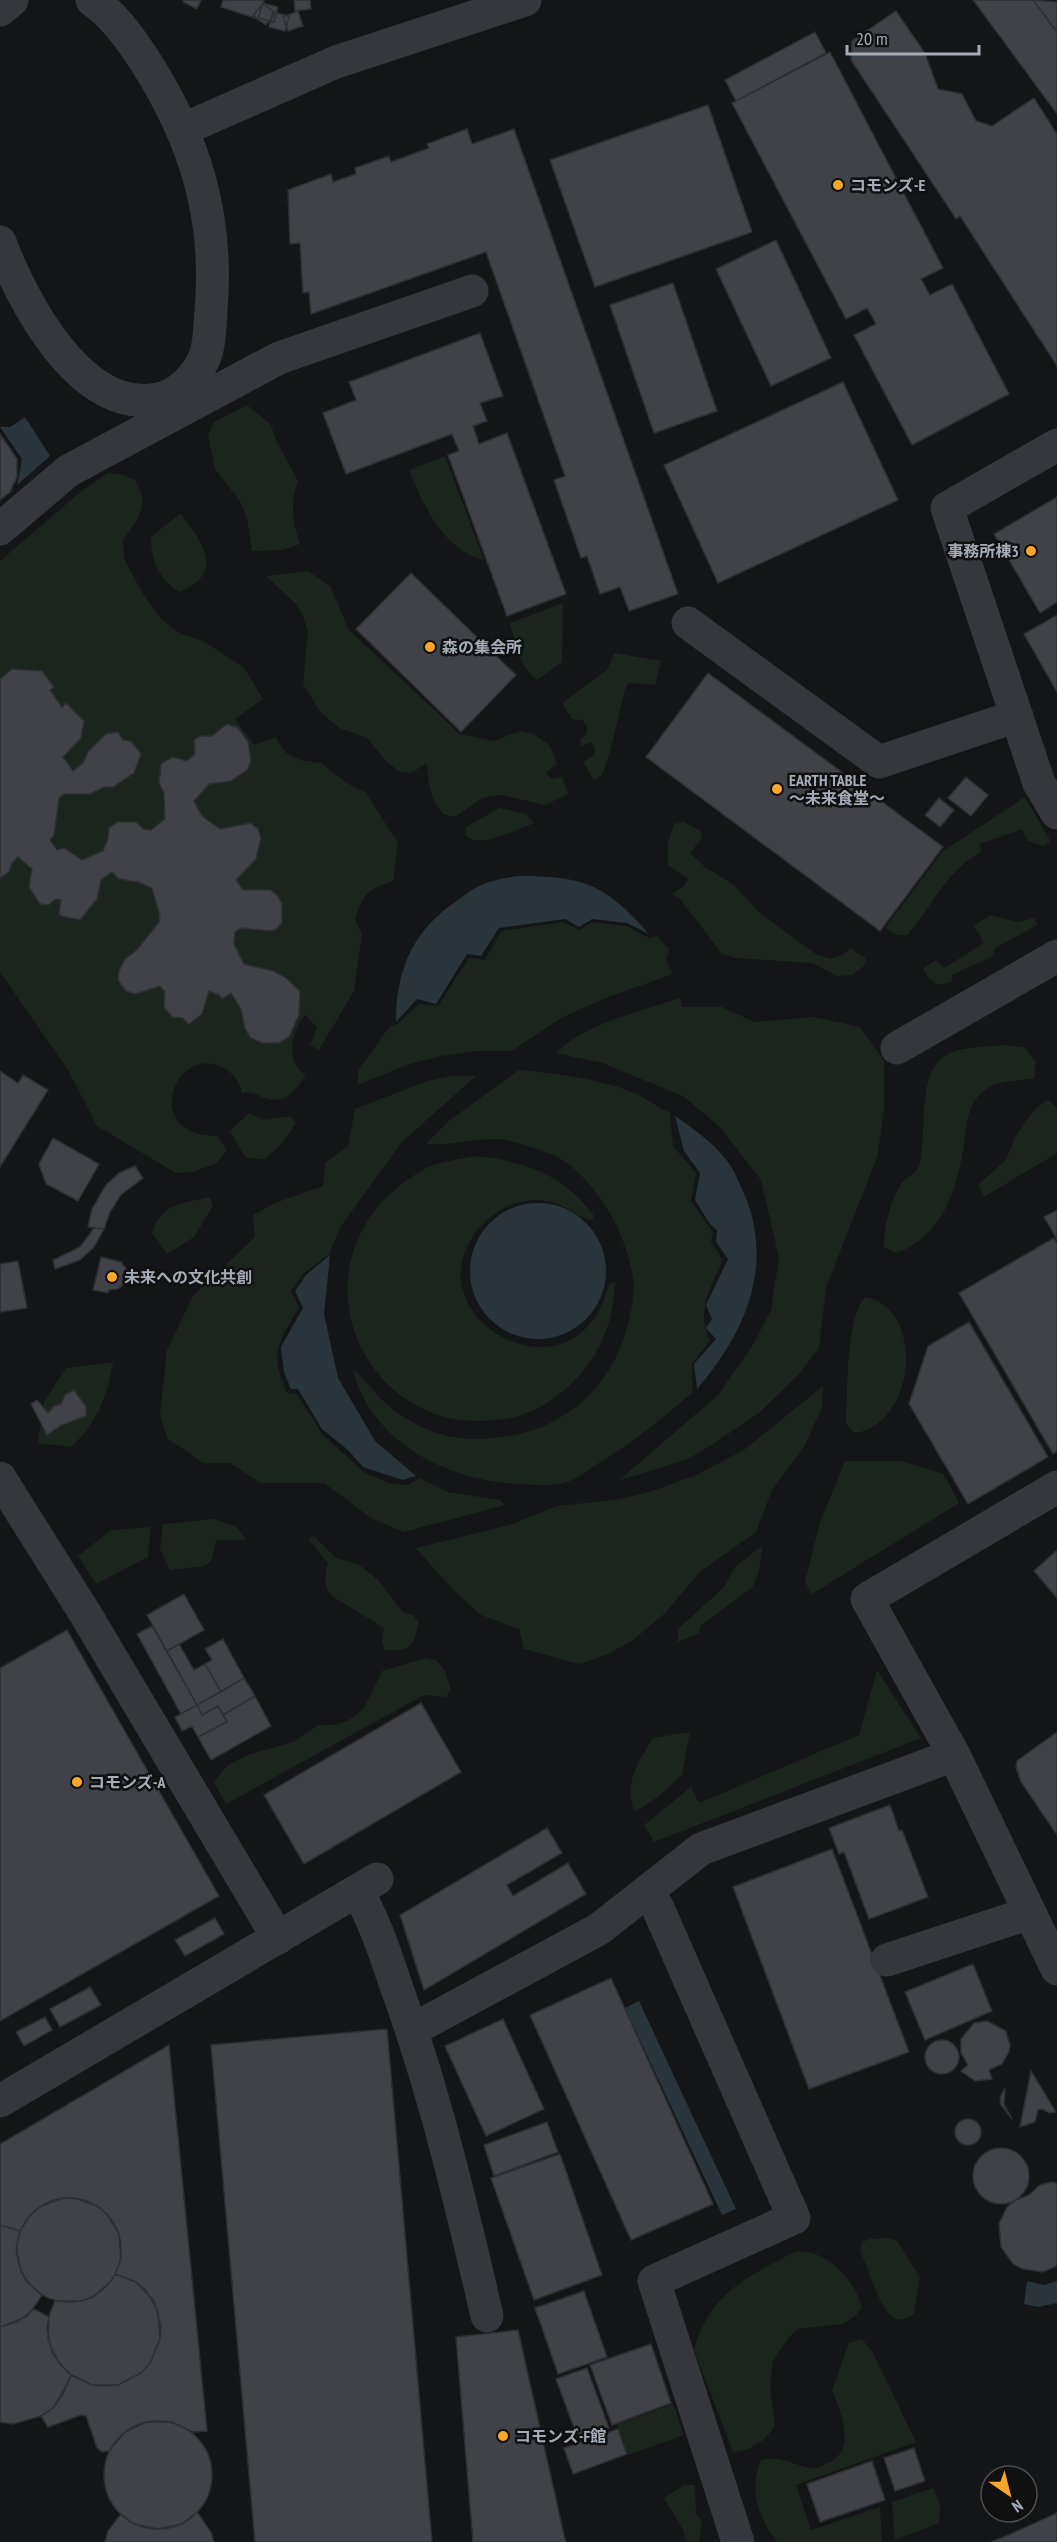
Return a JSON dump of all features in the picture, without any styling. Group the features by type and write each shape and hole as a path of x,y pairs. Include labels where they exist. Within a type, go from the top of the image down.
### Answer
{"lane":[{"path":"0,10 12,0"},
{"path":"2,253 41,322 89,381 106,392 124,400 144,402 164,398 183,387 197,371 205,357 210,322 213,266 204,199 184,129 138,51 114,20 92,0"},
{"path":"184,129 336,62 525,0"},
{"path":"0,529 68,471 279,358 472,291"},
{"path":"1057,445 947,508 1040,783 1057,813"},
{"path":"688,623 879,762 1017,716"},
{"path":"897,1048 1057,956"},
{"path":"0,1478 86,1615 278,1938"},
{"path":"1057,1487 857,1605 954,1755 1057,1970"},
{"path":"412,2030 598,1929 701,1849 954,1755"},
{"path":"0,2101 367,1885 371,1914 412,2030 449,2153 487,2316"},
{"path":"657,1906 794,2218 654,2281 738,2542"},
{"path":"887,1960 1030,1913"}],"shaded area":[{"path":"247,405 271,425 276,440 298,481 293,512 300,544 283,550 252,551 247,519 240,501 215,469 208,435 214,422"},
{"path":"25,417 50,456 17,485 22,459 0,427 10,427"},
{"path":"445,456 484,560 470,555 446,537 428,511 409,470"},
{"path":"108,473 121,474 135,480 142,495 142,508 137,520 123,540 124,559 142,592 161,619 181,634 203,641 244,668 263,699 235,719 254,745 275,737 286,753 300,760 321,763 347,783 366,793 398,843 393,881 372,890 360,904 355,920 362,934 354,991 319,1050 310,1045 317,1027 305,1015 300,1021 292,1046 293,1055 299,1069 306,1074 295,1090 285,1098 272,1100 251,1093 242,1093 239,1083 230,1072 209,1063 193,1067 181,1077 173,1091 172,1107 178,1121 193,1132 218,1136 227,1150 217,1163 193,1172 176,1173 97,1126 68,1070 0,972 0,561 84,489"},
{"path":"181,513 202,546 206,566 203,576 179,592 157,568 152,554 151,537"},
{"path":"308,571 330,586 349,630 460,734 494,741 520,731 534,734 550,746 557,764 546,773 552,779 562,777 568,794 545,805 501,795 482,798 455,817 443,814 430,790 427,763 411,773 400,772 387,762 366,737 341,729 320,712 303,684 308,631 303,616 296,604 266,576"},
{"path":"563,603 562,662 537,680 522,661 510,623"},
{"path":"614,653 661,661 655,685 629,683 625,689 610,752 602,775 594,780 583,762 594,755 595,748 591,742 581,747 580,740 587,733 587,726 582,720 572,719 562,703 607,670"},
{"path":"1025,797 1051,842 1043,846 1028,841 1022,829 980,844 981,852 958,869 949,879 907,935 898,935 885,928 942,852"},
{"path":"499,808 525,814 535,823 488,840 471,839 465,834 466,827"},
{"path":"684,822 701,831 702,838 690,853 705,867 734,885 761,914 816,954 830,959 844,954 850,948 866,959 864,966 852,975 837,976 812,963 736,958 722,954 680,899 672,894 684,886 688,879 668,865 668,843 674,824"},
{"path":"518,876 560,878 592,886 619,904 649,934 627,923 592,919 579,927 565,919 499,928 481,956 467,954 436,1004 417,999 396,1022 399,985 404,968 410,952 429,924 475,888 495,880"},
{"path":"990,915 1018,922 1035,918 1037,925 994,949 993,956 952,975 952,982 938,985 929,979 923,969 936,960 944,968 984,943 974,926"},
{"path":"563,922 579,930 592,922 626,926 649,938 657,936 669,949 666,960 673,974 608,997 563,1017 511,1051 479,1051 441,1056 409,1064 357,1085 359,1069 390,1026 397,1024 419,1004 438,1006 469,958 485,960 501,931"},
{"path":"680,998 682,1007 722,1007 754,1022 814,1017 860,1027 884,1061 884,1111 877,1157 826,1288 819,1348 799,1374 759,1413 710,1446 688,1459 618,1481 718,1395 751,1348 771,1310 779,1258 761,1180 720,1127 683,1096 602,1063 556,1053 597,1026"},
{"path":"1002,1045 1025,1047 1036,1062 1034,1078 996,1084 979,1095 969,1114 957,1178 945,1209 925,1236 912,1246 896,1253 884,1247 888,1215 896,1192 919,1166 925,1098 931,1073 937,1063 950,1053 967,1048"},
{"path":"519,1070 592,1080 638,1095 670,1113 673,1146 696,1173 691,1201 713,1232 711,1242 723,1260 706,1300 704,1320 710,1341 692,1363 693,1392 645,1431 584,1473 567,1482 550,1485 495,1482 468,1476 442,1467 418,1454 396,1438 377,1419 363,1396 353,1370 386,1404 411,1421 440,1434 475,1439 525,1433 565,1415 597,1387 609,1369 620,1349 627,1328 633,1297 633,1278 629,1258 617,1227 601,1199 575,1169 543,1151 499,1139 426,1144 450,1120"},
{"path":"452,1076 476,1076 402,1142 341,1226 329,1254 303,1274 291,1291 299,1307 281,1339 277,1357 278,1367 287,1393 297,1394 322,1434 365,1473 389,1483 408,1485 419,1478 448,1492 500,1500 505,1505 404,1532 371,1518 324,1483 261,1483 230,1463 203,1463 167,1438 160,1415 167,1350 193,1296 255,1237 253,1215 275,1203 323,1186 325,1163 348,1146 355,1109 427,1081"},
{"path":"1048,1100 1057,1108 1057,1153 984,1197 978,1185 1006,1160 1015,1137 1035,1109"},
{"path":"249,1113 264,1120 291,1116 296,1123 281,1145 265,1159 246,1158 230,1131"},
{"path":"675,1116 713,1145 731,1167 747,1201 754,1227 757,1253 755,1277 740,1325 728,1347 697,1389 694,1364 716,1339 706,1328 712,1319 706,1305 728,1259 716,1242 717,1230 710,1224 695,1200 700,1173 684,1151"},
{"path":"478,1156 513,1162 556,1179 581,1200 593,1214 593,1220 552,1202 534,1200 509,1206 488,1220 476,1232 461,1265 465,1296 481,1321 506,1339 536,1347 566,1342 592,1322 609,1284 615,1282 611,1315 600,1346 592,1360 571,1384 549,1402 530,1412 501,1420 479,1421 444,1417 413,1403 387,1383 366,1357 353,1327 348,1294 351,1260 364,1227 389,1195 404,1182 434,1165"},
{"path":"210,1197 213,1206 194,1237 167,1254 152,1233 162,1215 182,1203"},
{"path":"538,1203 564,1208 576,1214 586,1223 595,1233 601,1245 606,1271 601,1297 595,1309 586,1319 576,1328 564,1334 538,1339 512,1334 500,1328 490,1319 481,1309 475,1297 470,1271 475,1245 481,1233 490,1223 500,1214 512,1208"},
{"path":"330,1255 324,1314 338,1378 375,1441 416,1476 403,1480 363,1467 348,1450 322,1429 298,1389 291,1389 284,1372 281,1347 303,1308 295,1291 306,1275"},
{"path":"865,1297 884,1305 897,1321 904,1341 906,1365 901,1388 891,1409 876,1425 855,1433 846,1424 849,1357 854,1322"},
{"path":"113,1362 108,1387 100,1409 80,1438 71,1447 38,1443 44,1402 66,1368"},
{"path":"823,1386 822,1407 805,1445 772,1490 756,1532 701,1571 665,1613 632,1641 606,1655 579,1664 524,1649 519,1629 481,1615 454,1591 416,1548 513,1524 556,1506 615,1500 649,1492 694,1476 744,1450"},
{"path":"845,1461 901,1461 944,1474 959,1503 812,1594 805,1582 820,1522"},
{"path":"214,1519 235,1526 247,1540 216,1540 212,1560 205,1566 170,1570 160,1549 163,1524"},
{"path":"151,1527 148,1557 96,1584 78,1556 111,1530"},
{"path":"314,1536 336,1558 358,1564 377,1579 404,1613 412,1614 419,1622 415,1638 410,1646 385,1650 382,1643 384,1628 332,1596 326,1581 328,1563 308,1539"},
{"path":"762,1546 759,1571 752,1588 701,1625 699,1633 678,1642 678,1629 723,1588 736,1566"},
{"path":"425,1658 436,1660 444,1669 451,1689 446,1697 424,1695 226,1804 214,1782 228,1765 248,1755 293,1742 319,1725 335,1725 349,1720 364,1708 382,1671"},
{"path":"877,1670 921,1738 654,1842 644,1825 691,1787 699,1803 859,1735"},
{"path":"690,1732 682,1775 659,1796 635,1812 631,1802 631,1783 638,1764 653,1738"},
{"path":"639,2001 736,2209 722,2215 625,2008"},
{"path":"889,2238 897,2241 920,2277 914,2314 901,2319 890,2316 885,2309 860,2251 862,2242"},
{"path":"797,2251 819,2256 838,2268 852,2286 862,2307 856,2315 843,2324 798,2329 790,2336 773,2360 770,2386 775,2426 757,2444 733,2452 694,2350 710,2314 733,2288"},
{"path":"1027,2281 1044,2285 1057,2281 1057,2303 1038,2307 1024,2304"},
{"path":"862,2339 872,2351 916,2442 796,2485 811,2530 880,2507 882,2542 777,2542 760,2513 755,2493 757,2471 761,2460 776,2459 818,2468 837,2457 842,2450 844,2430 832,2390 849,2343"},
{"path":"673,2404 684,2435 628,2455 617,2424"},
{"path":"684,2485 695,2485 696,2514 702,2521 699,2542 685,2541 683,2530 664,2498"},
{"path":"933,2488 940,2504 939,2523 895,2540 892,2502"}],"building":[{"path":"184,0 201,0 197,9 183,2"},
{"path":"223,0 264,0 258,19 221,7"},
{"path":"294,0 310,0 311,9 295,11"},
{"path":"973,0 1033,0 1057,32 1057,114"},
{"path":"1033,0 1057,2 1057,32"},
{"path":"263,3 275,13 266,25 253,16"},
{"path":"263,3 278,7 274,22 258,18"},
{"path":"298,11 303,26 288,31 283,17"},
{"path":"896,11 925,53 938,89 962,94 976,121 992,126 1034,98 1057,134 1057,366 960,216 956,219 851,60 852,41"},
{"path":"273,12 289,16 285,31 269,27"},
{"path":"815,32 826,53 736,101 725,80"},
{"name":"コモンズ-E","path":"830,52 943,268 921,279 930,295 952,284 1009,394 912,445 854,335 876,324 867,308 846,319 732,103"},
{"path":"708,105 752,232 595,287 550,160"},
{"path":"467,129 472,144 514,129 678,594 629,611 620,587 600,594 587,556 581,558 554,480 565,476 486,252 311,314 309,292 303,293 300,243 290,244 288,190 331,174 333,182 356,174 355,168 389,156 391,162 429,148 427,144"},
{"path":"776,240 831,358 771,386 716,269"},
{"path":"673,283 717,411 654,433 610,305"},
{"path":"480,333 503,396 480,403 487,421 473,426 479,444 507,433 566,594 507,616 448,455 459,451 452,434 346,474 323,413 356,400 349,382"},
{"path":"843,382 898,500 718,583 664,465"},
{"path":"0,434 17,459 17,477 10,492 0,500"},
{"name":"事務所棟3","path":"1057,497 1057,602 1040,613 994,534"},
{"name":"森の集会所","path":"411,573 516,675 461,732 356,629"},
{"path":"1057,615 1057,692 1024,634"},
{"path":"12,669 42,671 54,687 50,690 62,707 66,703 84,721 81,738 63,757 73,771 83,763 88,752 106,734 118,732 123,740 131,741 141,754 134,773 113,787 104,787 90,794 64,794 59,798 54,835 50,840 57,850 64,848 82,860 103,851 108,839 109,828 117,822 136,822 143,829 151,830 165,819 164,793 159,783 161,764 172,757 187,761 195,754 194,740 200,736 212,736 227,724 238,728 248,742 251,761 248,769 231,781 209,784 194,801 202,816 220,829 251,823 258,829 261,838 256,859 236,880 243,890 270,890 278,896 282,904 282,922 277,929 270,931 241,928 235,932 234,944 244,964 273,971 285,977 300,991 299,1015 289,1037 279,1043 262,1043 251,1038 245,1029 241,1009 231,993 222,999 219,995 209,991 202,1014 189,1024 182,1018 172,1017 164,1007 165,992 160,986 135,994 126,991 118,980 119,971 125,959 137,950 159,922 160,916 152,888 138,882 119,879 112,872 101,880 97,899 80,920 61,916 59,913 61,900 56,899 48,905 40,904 29,887 32,869 18,857 12,863 9,872 0,878 0,679"},
{"name":"EARTH TABLE 〜未来食堂〜","path":"708,673 943,847 880,931 646,757"},
{"path":"966,777 988,795 971,816 948,798"},
{"path":"939,798 954,810 940,827 925,815"},
{"path":"0,1071 18,1083 23,1075 48,1090 0,1167"},
{"path":"53,1138 99,1164 78,1201 46,1184 39,1164"},
{"path":"135,1166 143,1178 121,1195 110,1212 104,1229 88,1227 92,1209 106,1185 119,1173"},
{"path":"1057,1210 1057,1239 1044,1217"},
{"path":"94,1228 104,1229 94,1247 80,1260 55,1269 53,1260 80,1247"},
{"path":"1054,1238 1057,1244 1057,1451 1053,1454 959,1293"},
{"name":"未来への文化共創","path":"101,1257 121,1262 127,1270 125,1283 118,1289 109,1290 108,1293 93,1290"},
{"path":"18,1261 27,1308 0,1312 0,1264"},
{"path":"969,1322 1048,1457 968,1504 909,1404 928,1346"},
{"path":"74,1390 86,1407 86,1416 62,1425 47,1435 31,1404 37,1400 48,1413 54,1406 61,1404 65,1395"},
{"path":"1057,1550 1057,1598 1034,1571"},
{"path":"184,1594 204,1630 167,1651 147,1615"},
{"path":"152,1626 197,1705 181,1714 137,1634"},
{"name":"コモンズ-A","path":"67,1630 219,1896 0,2021 0,1668"},
{"path":"223,1639 244,1678 221,1692 205,1664 212,1660 205,1649"},
{"path":"179,1644 194,1670 205,1664 221,1692 197,1705 167,1651"},
{"path":"244,1678 255,1696 223,1715 218,1706 202,1715 197,1705"},
{"path":"255,1696 271,1726 211,1760 198,1737 227,1722 223,1715"},
{"path":"421,1703 461,1772 304,1864 264,1795"},
{"path":"197,1705 202,1715 218,1706 227,1722 198,1737 192,1726 182,1731 175,1717"},
{"path":"1057,1732 1057,1835 1021,1782 1016,1767 1017,1761"},
{"path":"890,1805 928,1897 869,1919 844,1852 839,1854 829,1828"},
{"path":"547,1828 562,1853 507,1885 513,1896 568,1863 586,1894 424,1990 400,1915"},
{"path":"832,1849 909,2052 809,2089 733,1887"},
{"path":"215,1918 224,1934 185,1956 175,1940"},
{"path":"973,1964 992,2011 925,2040 905,1992"},
{"path":"611,1978 713,2204 631,2240 530,2015"},
{"path":"90,1987 101,2005 60,2027 50,2009"},
{"path":"45,2017 52,2030 24,2046 16,2032"},
{"path":"503,2019 544,2109 486,2136 445,2046"},
{"path":"987,2021 1006,2031 1010,2045 1009,2052 1002,2064 989,2070 992,2079 975,2081 961,2071 968,2065 961,2053 961,2039 974,2023"},
{"path":"387,2029 432,2542 255,2542 211,2045"},
{"path":"942,2040 954,2045 959,2057 954,2069 942,2074 930,2069 925,2057 930,2045"},
{"path":"169,2045 207,2431 193,2432 171,2422 146,2422 125,2432 109,2451 102,2452 97,2448 86,2416 81,2415 48,2427 41,2416 53,2408 62,2396 71,2375 92,2385 104,2386 118,2385 141,2373 150,2363 160,2339 158,2312 146,2290 136,2282 115,2274 121,2259 119,2234 107,2214 97,2206 74,2198 63,2198 40,2207 31,2214 20,2231 0,2225 0,2144"},
{"path":"1031,2071 1056,2112 1038,2110 1035,2122 1020,2127"},
{"path":"1005,2088 1004,2104 1012,2119 1001,2105 1000,2098"},
{"path":"968,2119 977,2123 981,2132 977,2141 968,2145 959,2141 955,2132 959,2123"},
{"path":"547,2122 558,2152 494,2176 484,2145"},
{"path":"1001,2148 1012,2150 1021,2156 1027,2165 1029,2176 1027,2187 1021,2196 1012,2202 1001,2204 990,2202 981,2196 975,2187 973,2176 975,2165 981,2156 990,2150"},
{"path":"560,2154 602,2275 534,2300 491,2178"},
{"path":"1057,2183 1057,2266 1043,2272 1023,2269 1013,2264 1001,2247 999,2224 1007,2207 1016,2200 1029,2195 1040,2185"},
{"path":"69,2198 89,2202 106,2213 117,2230 121,2250 117,2270 106,2287 89,2298 69,2302 49,2298 32,2287 21,2270 17,2250 21,2230 32,2213 49,2202"},
{"path":"0,2225 20,2231 16,2248 21,2271 27,2282 42,2295 28,2316 0,2327"},
{"path":"115,2274 136,2282 154,2301 161,2326 160,2339 150,2363 141,2373 118,2385 92,2385 68,2373 52,2353 47,2327 55,2301 81,2301 93,2297 111,2281"},
{"path":"584,2291 607,2357 558,2374 535,2308"},
{"path":"34,2309 49,2317 48,2340 59,2363 71,2375 53,2408 41,2416 13,2424 0,2422 0,2327 17,2322"},
{"name":"コモンズ-F館","path":"518,2330 566,2542 473,2542 456,2337"},
{"path":"651,2344 671,2403 612,2425 590,2365"},
{"path":"587,2368 609,2428 578,2439 556,2379"},
{"path":"158,2421 179,2425 196,2437 208,2454 212,2475 208,2496 196,2513 179,2525 158,2529 137,2525 120,2513 108,2496 104,2475 108,2454 120,2437 137,2425"},
{"path":"618,2429 627,2454 573,2474 564,2448"},
{"path":"914,2448 925,2481 895,2491 884,2458"},
{"path":"872,2461 885,2500 820,2522 807,2484"},
{"path":"197,2512 211,2532 214,2542 105,2542 108,2531 121,2514 134,2524 158,2529 182,2524"},
{"path":"1057,2513 1057,2542 991,2542 1033,2524 1039,2524 1039,2521"}],"place":[{"name":"コモンズ-E","path":"838,185"},
{"name":"事務所棟3","path":"1031,551"},
{"name":"森の集会所","path":"430,647"},
{"name":"EARTH TABLE 〜未来食堂〜","path":"777,789"},
{"name":"未来への文化共創","path":"112,1277"},
{"name":"コモンズ-A","path":"77,1782"},
{"name":"コモンズ-F館","path":"503,2436"}]}
